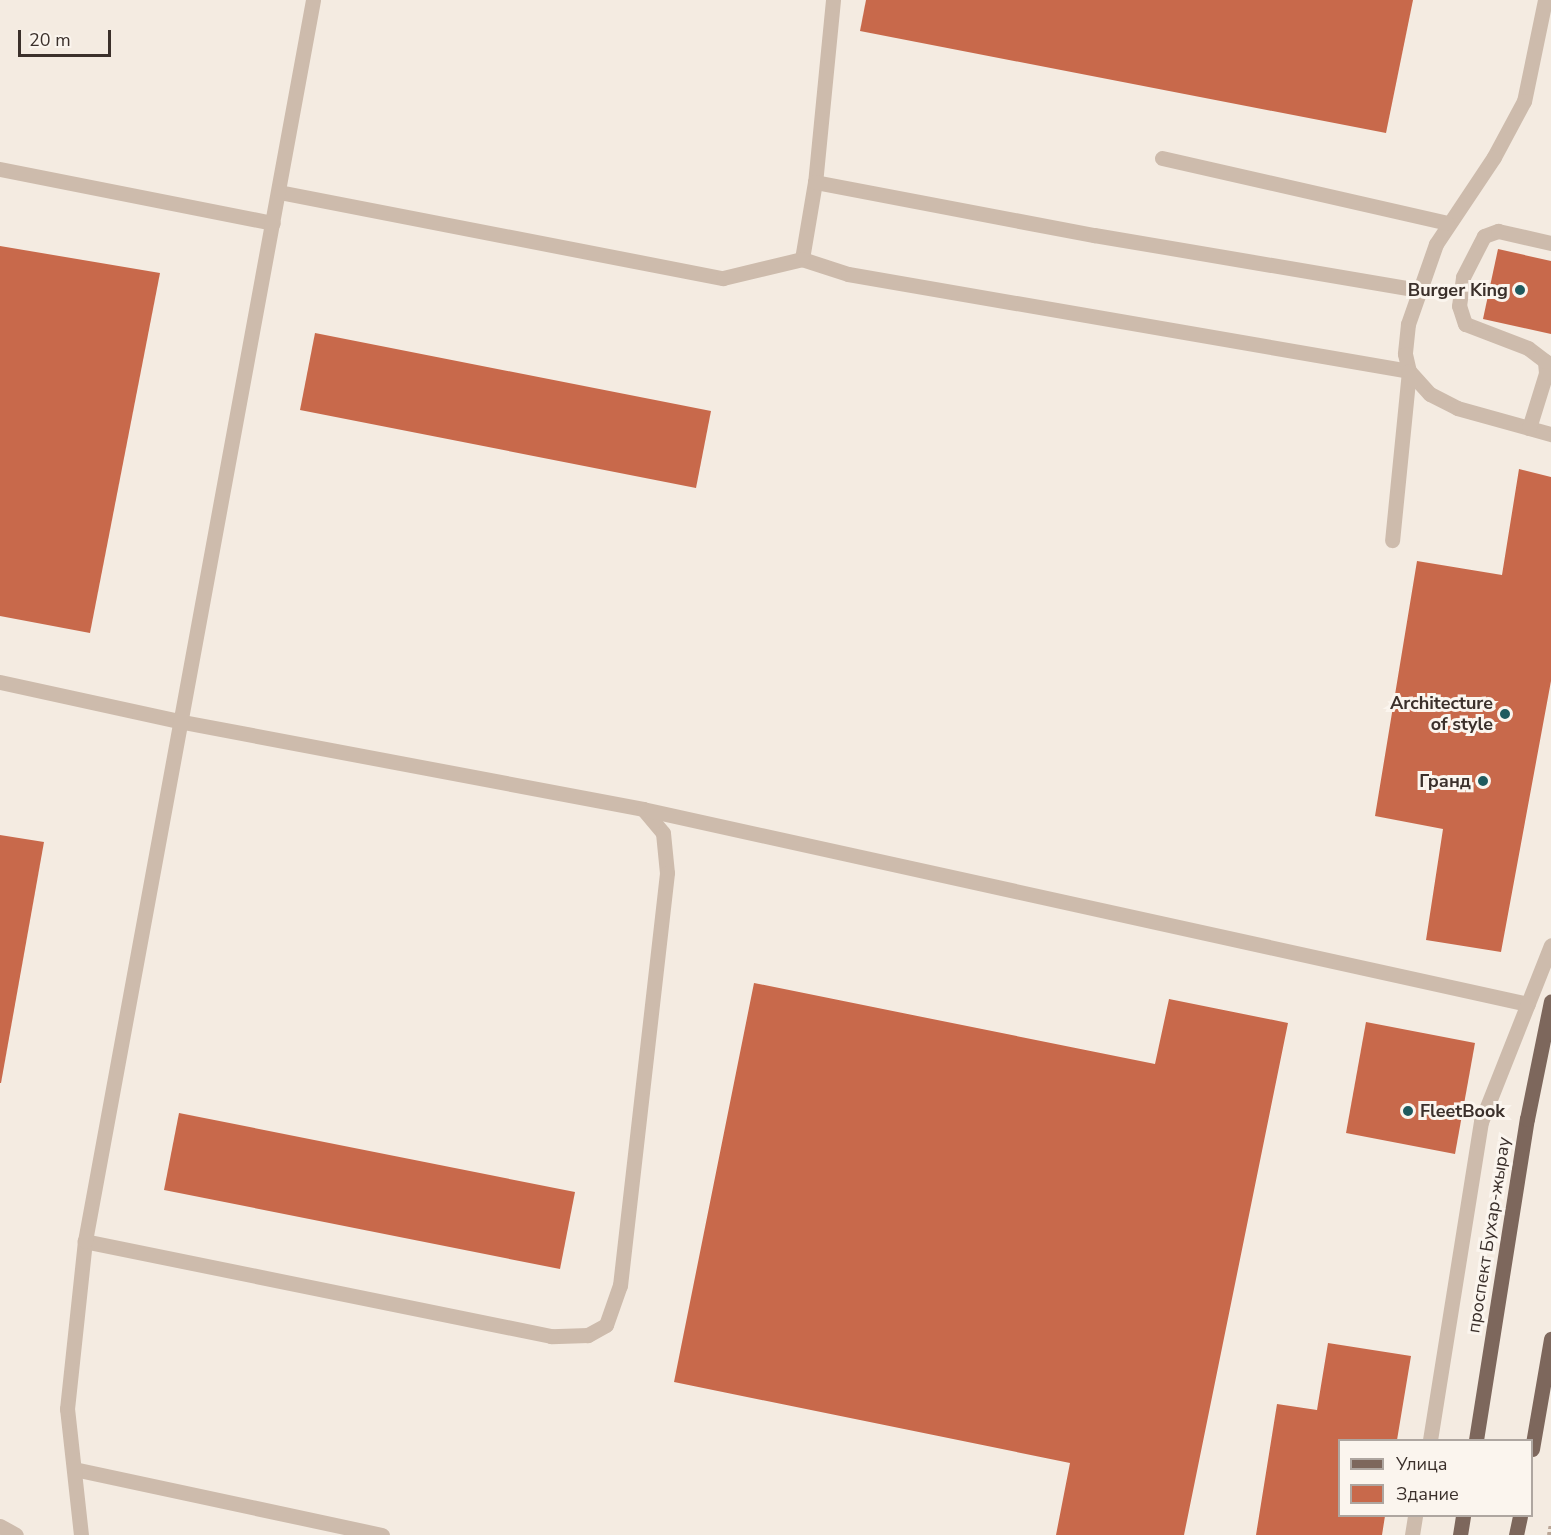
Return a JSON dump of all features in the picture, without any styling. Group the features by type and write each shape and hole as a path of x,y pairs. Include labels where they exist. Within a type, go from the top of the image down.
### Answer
{"main road":[{"name":"проспект Бухар-жырау","path":"1476,1439 1527,1119 1551,1001"},
{"path":"1533,1443 1551,1338"},
{"path":"1460,1535 1463,1517"},
{"path":"1516,1535 1520,1517"}],"street":[{"path":"81,1535 67,1409 86,1241 314,0"},
{"path":"802,259 815,182 833,0"},
{"path":"1392,540 1410,371 1405,354 1408,324 1419,290 1447,223 1494,157 1524,101 1545,0"},
{"path":"1162,158 1447,223"},
{"path":"0,169 273,223"},
{"path":"815,182 1094,235 1419,290"},
{"path":"279,192 723,278 802,259 848,274 1410,371 1430,394 1457,408 1551,434"},
{"path":"1529,428 1546,373 1545,361 1528,348 1465,324 1459,306 1463,277 1484,236 1498,231 1551,243"},
{"path":"0,682 183,722 643,809 1528,1004"},
{"path":"86,1241 551,1336 588,1335 606,1325 620,1285 667,873 663,833 643,809"},
{"path":"1430,1439 1481,1122 1551,945"},
{"path":"74,1469 382,1535"},
{"path":"1412,1535 1416,1517"},
{"path":"0,1526 16,1535"}],"path":[{"path":"1549,1535 1551,1524"}],"building":[{"path":"866,0 1413,0 1386,133 860,31"},
{"path":"0,246 160,273 90,633 0,616"},
{"name":"Burger King","path":"1498,249 1551,261 1551,334 1483,319"},
{"path":"315,333 711,411 696,488 300,410"},
{"path":"1519,469 1551,477 1551,681 1501,952 1426,940 1443,829 1375,816 1417,561 1502,575"},
{"path":"0,835 44,842 1,1083 0,1083"},
{"path":"754,983 1155,1064 1169,999 1288,1023 1184,1535 1056,1535 1070,1463 674,1382"},
{"path":"1366,1022 1475,1043 1455,1154 1346,1133"},
{"path":"179,1113 575,1192 560,1269 164,1190"},
{"path":"1328,1343 1411,1356 1397,1439 1338,1439 1338,1517 1385,1517 1382,1535 1256,1535 1277,1404 1317,1410"}],"place":[{"name":"Burger King","path":"1520,290"},
{"name":"Architecture of style","path":"1505,714"},
{"name":"Гранд","path":"1483,781"},
{"name":"FleetBook","path":"1408,1111"}]}
